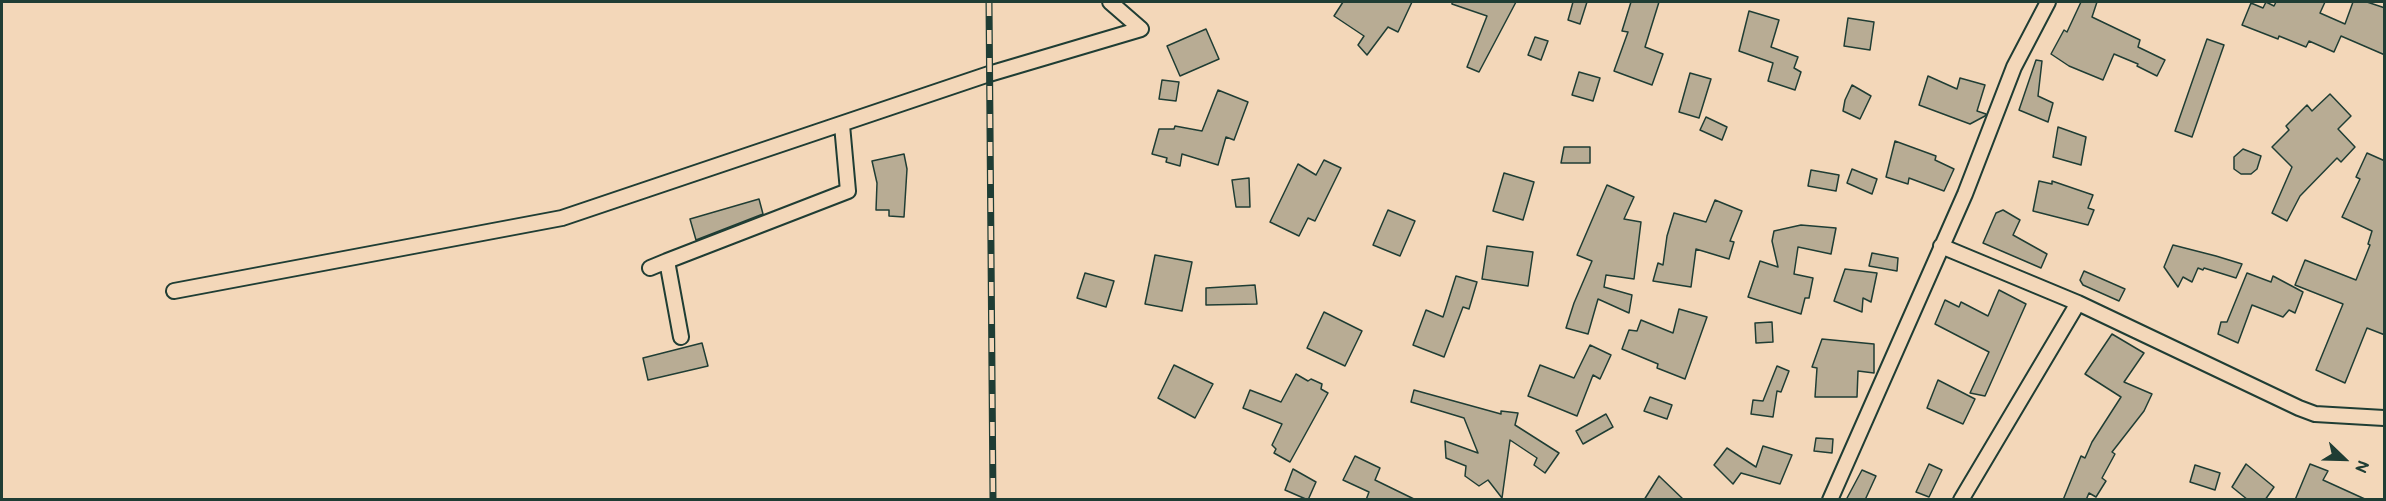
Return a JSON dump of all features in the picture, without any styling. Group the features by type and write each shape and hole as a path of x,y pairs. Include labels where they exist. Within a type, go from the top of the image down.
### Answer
{"street":[{"path":"174,291 562,218 989,74 1141,29 1110,2"},
{"path":"1830,500 1965,194 2014,67 2048,2"},
{"path":"650,267 848,191 842,125"},
{"path":"1941,246 2078,303 2299,408 2315,414 2385,418"},
{"path":"666,261 681,337"},
{"path":"1960,500 2078,303"}],"building":[{"path":"1343,2 1412,2 1398,32 1388,27 1367,55 1358,45 1364,36 1334,16"},
{"path":"1452,2 1516,2 1479,72 1467,67 1487,16 1452,4"},
{"path":"1573,2 1587,2 1580,24 1568,20"},
{"path":"1631,2 1659,2 1645,47 1663,54 1652,85 1614,71 1628,32 1622,31"},
{"path":"2081,2 2097,2 2092,17 2140,40 2138,47 2165,60 2157,76 2137,66 2138,64 2114,54 2103,80 2069,66 2051,54 2064,30 2067,32"},
{"path":"2266,2 2274,6 2276,2 2325,2 2320,13 2345,24 2353,2 2367,2 2385,8 2385,55 2341,36 2334,52 2309,41 2306,47 2242,25 2251,3 2263,8"},
{"path":"1749,11 1779,20 1771,47 1798,57 1794,68 1801,72 1795,90 1768,81 1773,63 1739,51"},
{"path":"1848,18 1874,22 1870,50 1844,46"},
{"path":"1206,29 1219,59 1180,76 1167,46"},
{"path":"1535,37 1548,41 1541,60 1528,55"},
{"path":"2207,39 2224,45 2192,137 2175,131"},
{"path":"2036,60 2042,61 2038,96 2053,103 2048,122 2019,110"},
{"path":"1579,72 1600,78 1593,101 1572,95"},
{"path":"1690,73 1711,79 1699,118 1679,112"},
{"path":"1928,76 1957,89 1960,78 1985,85 1977,111 1986,114 1985,116 1970,124 1919,105"},
{"path":"1162,80 1179,82 1176,101 1159,99"},
{"path":"1852,85 1871,96 1860,119 1843,111"},
{"path":"1218,90 1248,102 1234,140 1226,137 1218,165 1182,154 1180,166 1166,162 1167,158 1152,154 1159,129 1174,129 1175,126 1202,131"},
{"path":"2330,94 2351,116 2338,129 2355,147 2341,162 2337,158 2300,196 2287,221 2272,213 2292,167 2272,147 2289,130 2286,126 2307,105 2312,111"},
{"path":"1706,117 1727,127 1722,140 1700,130"},
{"path":"2058,127 2086,137 2081,165 2053,157"},
{"path":"1895,141 1936,156 1935,160 1954,169 1944,191 1909,178 1908,184 1886,177"},
{"path":"1564,147 1590,147 1590,163 1561,163"},
{"path":"2243,149 2261,156 2257,169 2251,174 2241,174 2234,169 2234,157"},
{"path":"2367,153 2385,161 2385,335 2367,328 2345,383 2316,370 2343,304 2295,285 2305,260 2356,280 2370,245 2368,244 2372,231 2342,217 2360,179 2356,177"},
{"path":"904,154 907,169 904,217 889,216 889,210 876,210 877,183 872,161"},
{"path":"1324,160 1341,168 1315,221 1308,218 1299,236 1270,222 1298,164 1316,175"},
{"path":"1852,169 1877,179 1872,194 1847,183"},
{"path":"1811,170 1839,175 1836,191 1808,186"},
{"path":"1504,173 1534,182 1523,220 1493,211"},
{"path":"1249,178 1250,207 1236,207 1232,180"},
{"path":"2039,181 2052,184 2052,181 2093,195 2088,208 2094,210 2088,225 2033,211"},
{"path":"1607,185 1634,197 1624,219 1641,222 1634,279 1606,275 1604,287 1632,295 1629,313 1598,299 1588,334 1566,328 1592,261 1577,255"},
{"path":"759,199 763,214 696,240 690,219"},
{"path":"1715,200 1742,211 1730,241 1734,242 1729,259 1696,249 1691,287 1653,281 1658,263 1663,265 1667,236 1674,213 1706,222"},
{"path":"1388,210 1415,221 1400,256 1373,245"},
{"path":"2003,210 2020,220 2013,235 2047,254 2041,268 1983,243 1996,213"},
{"path":"1801,225 1836,228 1831,254 1798,247 1794,274 1813,278 1809,298 1805,298 1801,314 1748,297 1760,261 1778,267 1772,241 1774,231"},
{"path":"2173,245 2242,264 2236,278 2198,268 2192,282 2183,277 2178,287 2164,267"},
{"path":"1487,246 1533,252 1528,286 1482,279"},
{"path":"1872,253 1898,258 1897,271 1869,266"},
{"path":"1155,255 1192,262 1182,311 1145,304"},
{"path":"1845,269 1877,273 1871,302 1863,298 1862,312 1834,301"},
{"path":"2084,271 2125,289 2119,301 2083,285 2080,280"},
{"path":"1085,273 1114,281 1106,307 1077,298"},
{"path":"2247,273 2271,282 2273,276 2303,292 2295,313 2289,310 2283,317 2252,305 2238,343 2218,334 2221,322 2227,322"},
{"path":"1456,276 1477,282 1469,309 1463,307 1444,357 1413,345 1426,310 1443,317"},
{"path":"1255,285 1257,304 1206,305 1206,288"},
{"path":"1999,290 2026,304 1985,396 1970,393 1989,352 1935,324 1945,300 1959,307 1961,302 1988,316"},
{"path":"1679,309 1707,317 1685,379 1657,368 1658,364 1622,349 1629,330 1637,331 1641,320 1673,333"},
{"path":"1324,312 1362,331 1345,366 1307,348"},
{"path":"1772,322 1773,342 1756,343 1755,323"},
{"path":"2112,334 2144,353 2124,382 2152,394 2144,411 2112,452 2115,454 2102,478 2106,481 2096,497 2089,493 2086,500 2063,500 2081,456 2085,458 2092,442 2121,397 2085,374"},
{"path":"1822,339 1874,344 1874,373 1858,371 1857,397 1815,397 1817,368 1812,367"},
{"path":"702,343 708,366 648,380 643,358"},
{"path":"1590,345 1611,355 1600,379 1593,375 1577,416 1528,396 1540,365 1574,378"},
{"path":"1174,365 1213,384 1195,418 1158,398"},
{"path":"1777,366 1789,371 1781,392 1777,391 1773,417 1751,414 1753,400 1763,401"},
{"path":"1296,374 1308,381 1311,379 1322,384 1321,389 1328,393 1290,462 1274,453 1276,449 1272,445 1282,424 1243,408 1250,390 1281,402"},
{"path":"1938,380 1975,399 1963,424 1927,408"},
{"path":"1414,390 1501,414 1501,411 1518,413 1515,425 1559,453 1545,473 1534,465 1537,458 1510,440 1502,498 1488,480 1479,486 1465,476 1466,466 1446,458 1445,441 1478,453 1464,418 1411,402"},
{"path":"1650,397 1672,405 1667,419 1644,411"},
{"path":"1606,414 1613,427 1583,444 1576,431"},
{"path":"1816,438 1833,439 1832,453 1814,451"},
{"path":"1763,446 1792,455 1780,484 1741,473 1733,484 1714,465 1727,448 1756,467"},
{"path":"1355,456 1380,468 1375,480 1416,500 1366,500 1369,492 1343,480"},
{"path":"1929,464 1942,470 1929,497 1916,492"},
{"path":"2246,464 2274,487 2265,500 2248,500 2232,487"},
{"path":"2310,464 2328,471 2323,480 2367,500 2295,500"},
{"path":"2195,465 2220,473 2215,490 2190,482"},
{"path":"1293,469 1316,482 1308,500 1285,490"},
{"path":"1862,470 1876,476 1865,500 1846,500"},
{"path":"1659,476 1684,500 1644,500"}],"railway":[{"path":"989,2 993,500"}]}
